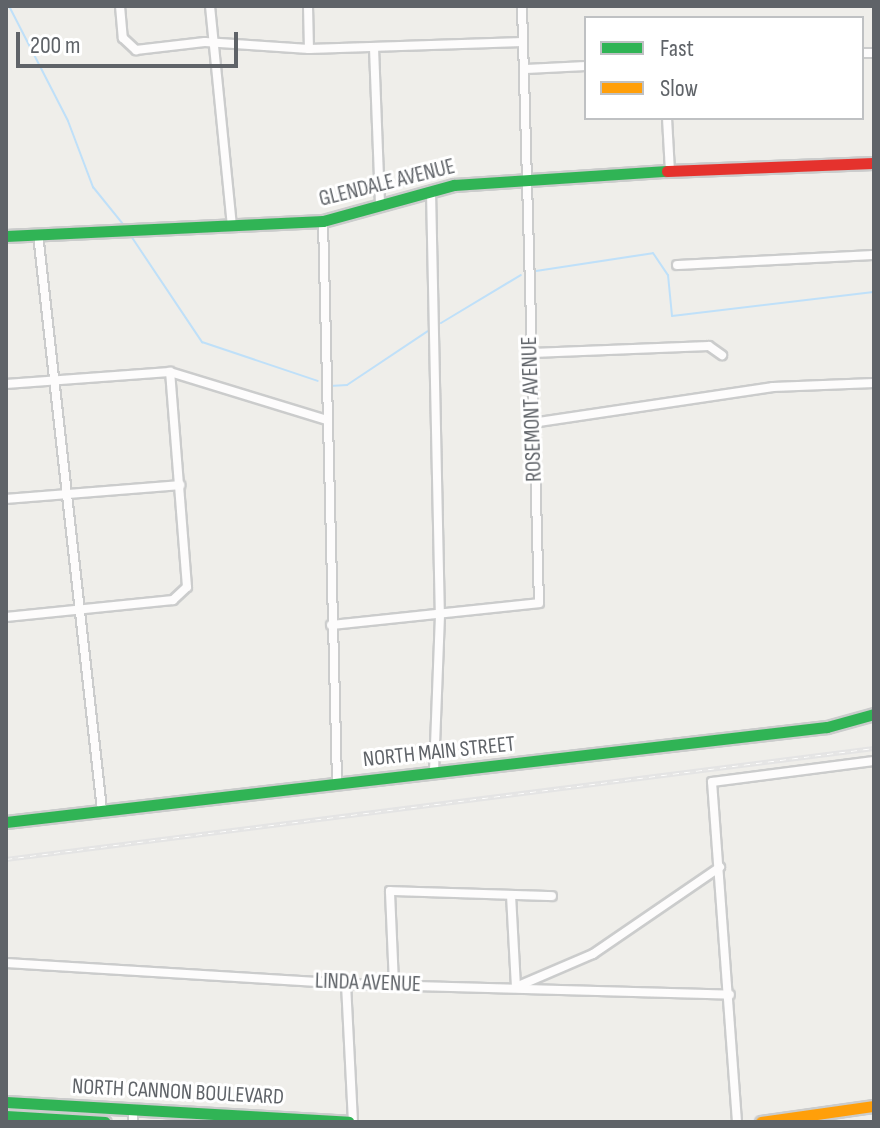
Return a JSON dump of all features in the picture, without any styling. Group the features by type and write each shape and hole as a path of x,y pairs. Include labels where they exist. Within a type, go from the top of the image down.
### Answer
{"main road":[{"name":"GLENDALE AVENUE","path":"6,236 323,221 380,202 431,191 530,177 874,163"},
{"name":"NORTH MAIN STREET","path":"6,822 827,727 874,714"},
{"name":"NORTH CANNON BOULEVARD","path":"6,1102 350,1122"},
{"path":"761,1122 874,1106"},
{"name":"NORTH CANNON BOULEVARD","path":"6,1116 29,1120 105,1122"}],"street":[{"path":"120,6 127,47 309,49 523,42"},
{"path":"210,6 232,226"},
{"path":"308,6 309,49"},
{"name":"ROSEMONT AVENUE","path":"331,625 539,603 532,423 530,177 522,6"},
{"path":"374,48 380,202"},
{"path":"526,69 584,66"},
{"path":"667,120 670,171"},
{"path":"431,191 440,615 434,773"},
{"path":"323,221 324,419 337,783"},
{"path":"38,234 102,810"},
{"path":"677,265 874,255"},
{"path":"532,353 709,346 722,355"},
{"path":"6,384 170,372 324,419"},
{"path":"6,617 173,600 187,587 170,372"},
{"path":"532,423 773,387 874,383"},
{"path":"6,499 180,485"},
{"path":"737,1122 712,782 874,761"},
{"path":"511,895 516,987 593,954 720,867"},
{"path":"394,984 390,891 552,896"},
{"name":"LINDA AVENUE","path":"6,963 346,984 730,995"},
{"path":"346,984 350,1122"},
{"path":"133,1109 133,1122"}],"waterway":[{"path":"9,6 68,121 93,187 123,224"},
{"path":"131,236 202,342 318,381"},
{"path":"536,271 653,253 668,275 672,316 874,292"},
{"path":"441,323 521,275"},
{"path":"330,386 347,385 428,331"}],"railway":[{"path":"6,859 874,748"}],"traffic: fast":[{"path":"6,236 323,221 454,185 667,171"},
{"path":"6,822 827,727 874,714"},
{"path":"6,1102 348,1122"},
{"path":"6,1116 105,1122"}],"traffic: slow":[{"path":"761,1122 874,1106"}],"traffic: jam":[{"path":"667,171 874,163"}]}
